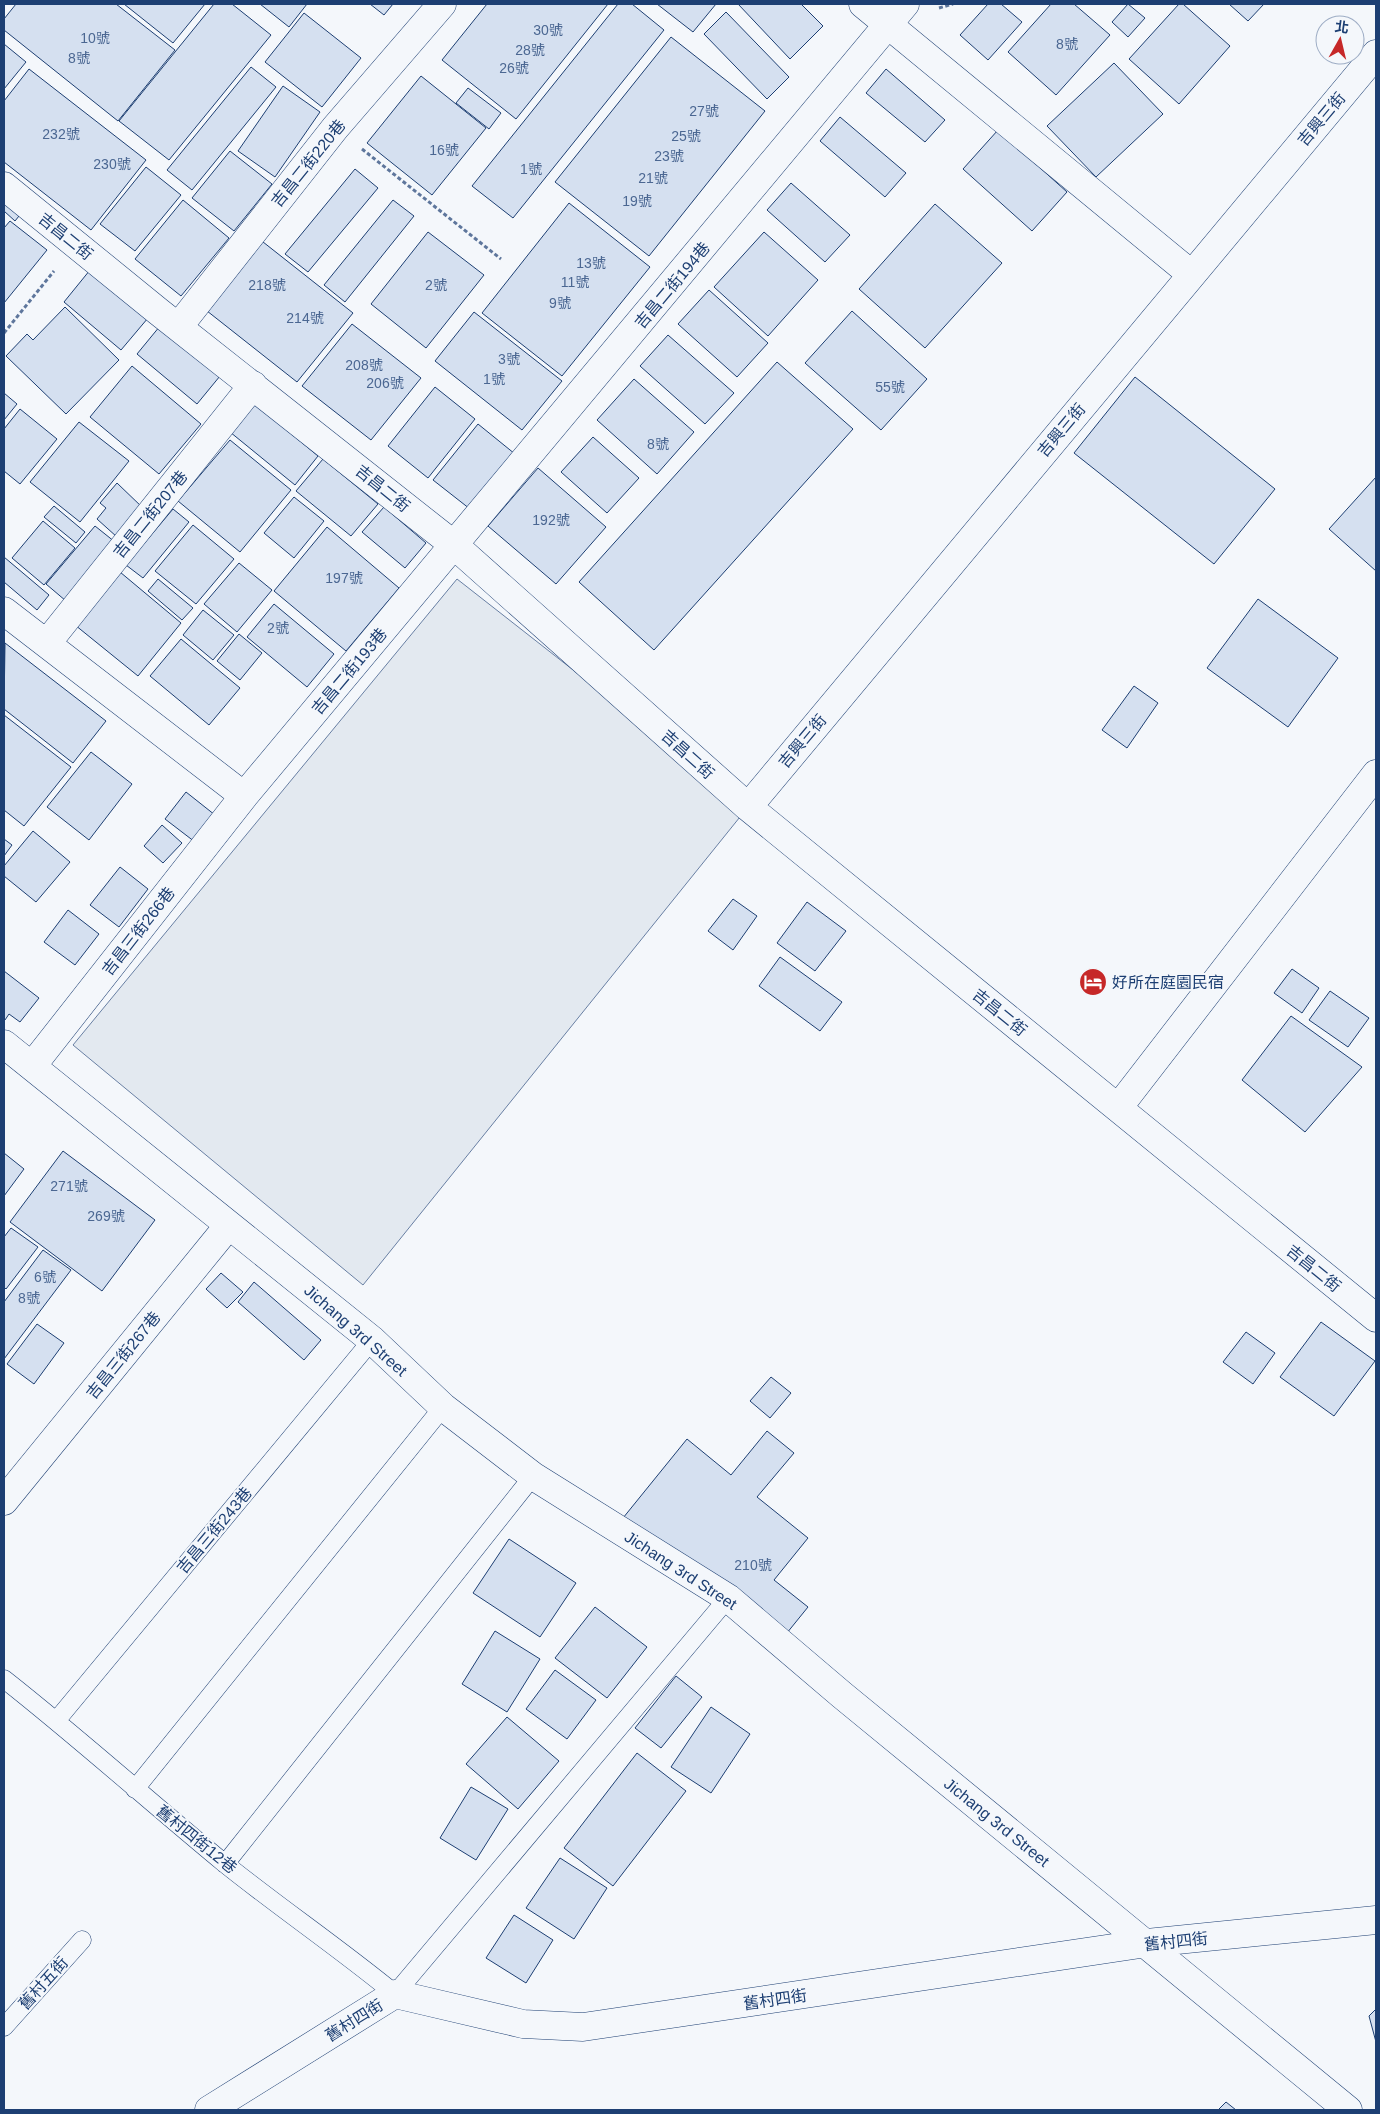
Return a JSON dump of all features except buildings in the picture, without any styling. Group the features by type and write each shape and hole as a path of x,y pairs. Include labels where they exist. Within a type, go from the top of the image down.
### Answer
{"street":[{"name":"吉昌二街220巷","path":"179,326 336,128 442,4"},
{"path":"862,4 897,14 1191,274"},
{"name":"吉昌二街194巷","path":"454,545 897,14"},
{"name":"吉興三街","path":"748,806 1376,54"},
{"name":"吉昌二街","path":"4,186 159,312 454,545 748,806 1376,1318"},
{"name":"吉昌二街207巷","path":"47,643 253,385"},
{"name":"吉昌二街193巷","path":"244,796 454,545"},
{"path":"4,610 244,796"},
{"path":"1118,1108 1376,774"},
{"name":"吉昌三街266巷","path":"32,1066 244,796"},
{"name":"Jichang 3rd Street","path":"4,1044 372,1340 443,1407 533,1476 728,1598 850,1702 1348,2110"},
{"name":"吉昌三街267巷","path":"10,1493 229,1225"},
{"name":"舊村四街","path":"208,2110 395,1994 523,2024 583,2027 1147,1944 1376,1920"}],"lane":[{"name":"吉昌三街243巷","path":"56,1721 372,1340"},
{"path":"135,1789 443,1407"},
{"path":"225,1864 533,1476"},
{"path":"395,1994 728,1598"},
{"name":"舊村四街12巷","path":"4,1679 225,1864 395,1994"},
{"name":"舊村五街","path":"4,2027 82,1940"}],"path":[{"path":"336,128 501,259"},
{"path":"4,333 76,243"}],"shaded area":[{"path":"457,579 748,807 363,1285 73,1045"}],"place":[{"name":"好所在庭園民宿","path":"1093,982"}]}
